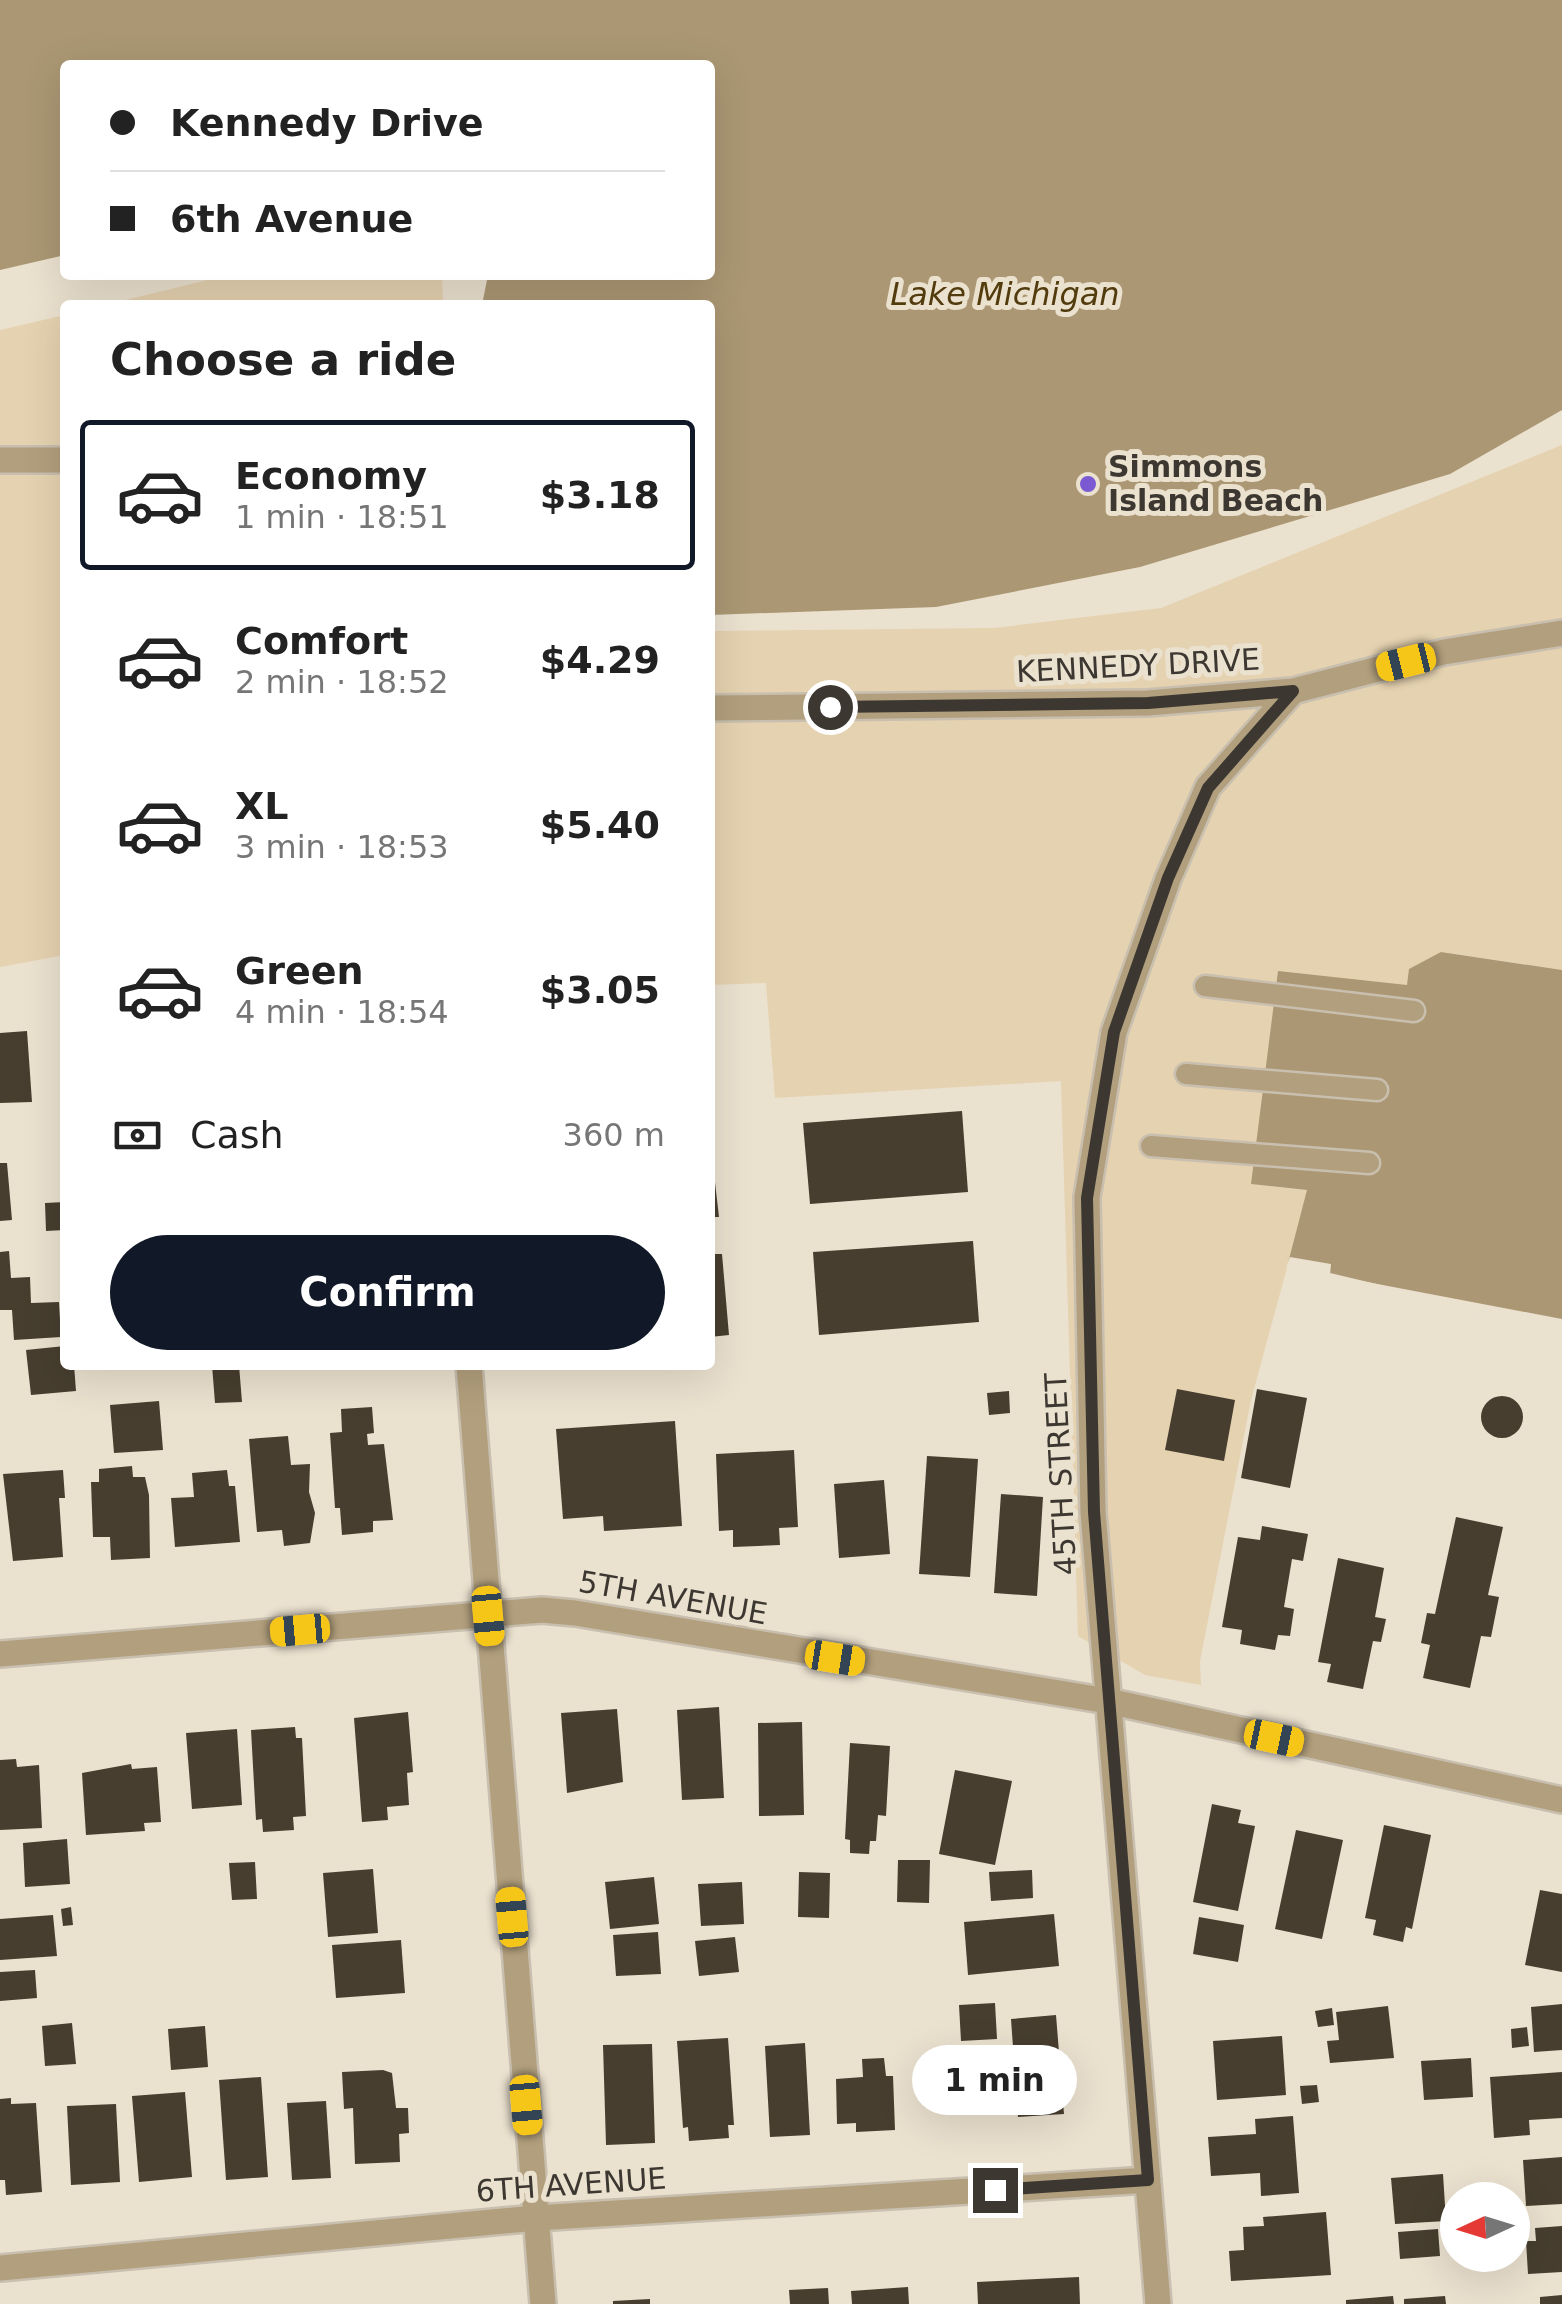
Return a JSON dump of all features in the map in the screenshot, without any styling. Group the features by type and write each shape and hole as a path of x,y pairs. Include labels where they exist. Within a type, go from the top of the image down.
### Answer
{"street":[{"path":"0,460 60,460"},
{"name":"KENNEDY DRIVE","path":"715,708 1148,703 1293,691 1444,652 1562,633"},
{"name":"45TH STREET","path":"1158,2304 1093,1494 1087,1198 1114,1032 1168,878 1208,788 1293,691"},
{"path":"469,1370 542,2304"},
{"name":"5TH AVENUE","path":"0,1654 542,1610 575,1613 1108,1701 1562,1800"},
{"name":"6TH AVENUE","path":"0,2268 536,2218 1148,2180"}],"lane":[{"path":"1206,986 1414,1011"},
{"path":"1186,1074 1377,1090"},
{"path":"1151,1146 1369,1163"}],"shaded area":[{"path":"200,280 447,280 448,300 107,300"},
{"path":"60,310 60,956 0,967 0,325"},
{"path":"1562,445 1562,970 1442,952 1408,985 1252,1184 1307,1190 1251,1400 1200,1661 1201,1685 1145,1675 1078,1636 1061,1081 775,1098 766,983 715,985 715,631 994,628 1161,608"}],"water":[{"name":"Lake Michigan","path":"0,0 1562,0 1562,410 1450,474 1140,567 936,607 715,615 715,300 448,300 447,280 715,280 715,60 60,60 60,280 65,280 65,300 60,300 60,307 0,325"},
{"path":"1441,952 1562,970 1562,1328 1288,1263 1307,1190 1251,1184 1278,971 1407,985 1409,969"}],"pier":[{"path":"60,256 60,280 208,280 126,300 60,300 60,316 0,330 0,270"},
{"path":"442,280 487,280 483,300 443,300"},
{"path":"1290,1257 1331,1264 1330,1275 1562,1319 1562,1333 1327,1280 1286,1267"}],"building":[{"path":"27,1031 32,1102 0,1103 0,1033"},
{"path":"962,1111 968,1192 810,1204 803,1123"},
{"path":"0,1163 7,1163 12,1220 0,1221"},
{"path":"715,1182 719,1217 715,1217"},
{"path":"60,1202 60,1230 46,1231 45,1203"},
{"path":"973,1241 979,1322 819,1335 813,1252"},
{"path":"9,1251 11,1278 30,1277 31,1303 59,1302 60,1337 14,1340 12,1310 0,1310 0,1252"},
{"path":"715,1254 722,1254 729,1335 715,1336"},
{"path":"60,1347 60,1370 74,1370 76,1391 31,1395 26,1350"},
{"path":"212,1370 239,1370 242,1402 215,1403"},
{"path":"1177,1389 1235,1400 1224,1461 1165,1450"},
{"path":"1257,1389 1307,1398 1290,1488 1241,1478"},
{"path":"1009,1391 1010,1413 989,1415 987,1393"},
{"path":"1502,1396 1517,1402 1523,1417 1517,1432 1502,1438 1487,1432 1481,1417 1487,1402"},
{"path":"159,1401 163,1450 114,1453 110,1405"},
{"path":"372,1407 374,1433 367,1434 368,1445 384,1444 393,1520 373,1521 373,1532 342,1535 340,1508 335,1508 330,1433 342,1432 341,1409"},
{"path":"675,1421 682,1526 604,1531 603,1516 563,1519 556,1429"},
{"path":"288,1436 291,1465 310,1464 309,1492 315,1513 310,1543 284,1546 282,1530 257,1532 249,1439"},
{"path":"794,1450 798,1527 779,1528 780,1545 733,1547 733,1530 719,1531 716,1454"},
{"path":"927,1456 978,1459 970,1577 919,1574"},
{"path":"132,1466 133,1477 145,1477 149,1495 150,1558 111,1560 110,1537 93,1537 91,1482 99,1482 99,1469"},
{"path":"63,1470 65,1498 59,1498 63,1557 13,1561 3,1474"},
{"path":"227,1470 229,1486 235,1486 240,1542 175,1547 171,1498 194,1497 192,1473"},
{"path":"884,1480 890,1554 839,1558 834,1484"},
{"path":"1001,1494 1043,1497 1037,1596 994,1593"},
{"path":"1456,1517 1503,1527 1488,1595 1499,1597 1491,1637 1481,1636 1470,1688 1423,1678 1430,1645 1421,1643 1427,1613 1435,1614"},
{"path":"1262,1526 1308,1534 1303,1561 1292,1559 1284,1607 1294,1609 1290,1636 1278,1635 1275,1650 1240,1644 1242,1630 1222,1627 1238,1537 1260,1540"},
{"path":"1338,1558 1384,1568 1375,1617 1386,1619 1381,1642 1373,1641 1363,1689 1327,1682 1331,1664 1318,1662"},
{"path":"719,1707 724,1798 682,1800 677,1710"},
{"path":"617,1709 623,1782 567,1793 561,1713"},
{"path":"408,1712 413,1772 407,1773 409,1805 387,1807 388,1820 362,1822 354,1718"},
{"path":"802,1722 804,1815 759,1816 758,1723"},
{"path":"295,1727 296,1738 302,1738 306,1816 293,1817 294,1830 263,1832 262,1819 256,1820 251,1730"},
{"path":"237,1729 242,1805 192,1809 186,1733"},
{"path":"850,1743 890,1746 886,1816 878,1815 876,1841 870,1841 869,1854 850,1853 850,1840 845,1839"},
{"path":"16,1759 17,1767 39,1765 42,1828 0,1830 0,1760"},
{"path":"131,1764 132,1769 157,1767 161,1822 144,1823 145,1831 86,1835 82,1773"},
{"path":"955,1770 1012,1781 995,1865 939,1854"},
{"path":"1212,1804 1241,1810 1238,1823 1255,1826 1238,1911 1193,1902"},
{"path":"1384,1825 1431,1835 1412,1929 1406,1927 1403,1942 1373,1935 1376,1920 1365,1918"},
{"path":"1296,1830 1343,1840 1322,1939 1275,1929"},
{"path":"67,1839 70,1884 25,1887 23,1843"},
{"path":"898,1860 930,1860 929,1903 897,1902"},
{"path":"255,1862 257,1899 232,1900 229,1863"},
{"path":"373,1869 378,1933 328,1937 323,1873"},
{"path":"1032,1870 1033,1898 991,1901 989,1872"},
{"path":"799,1872 830,1873 829,1918 798,1917"},
{"path":"654,1877 659,1924 610,1929 605,1882"},
{"path":"742,1882 744,1924 701,1926 698,1884"},
{"path":"1540,1890 1562,1894 1562,1972 1525,1965"},
{"path":"71,1907 73,1925 63,1926 61,1909"},
{"path":"1054,1914 1059,1966 968,1975 964,1922"},
{"path":"53,1915 57,1956 0,1960 0,1919"},
{"path":"1199,1917 1244,1925 1238,1962 1193,1954"},
{"path":"658,1932 661,1974 616,1976 613,1935"},
{"path":"735,1937 739,1972 699,1976 695,1941"},
{"path":"401,1940 405,1993 336,1998 332,1945"},
{"path":"35,1970 37,1998 0,2001 0,1972"},
{"path":"995,2003 997,2039 961,2041 959,2005"},
{"path":"1562,2004 1562,2050 1534,2052 1531,2007"},
{"path":"1388,2006 1394,2058 1330,2063 1327,2041 1339,2040 1336,2012"},
{"path":"1332,2008 1334,2025 1318,2027 1315,2011"},
{"path":"1056,2015 1064,2114 1018,2117 1011,2019"},
{"path":"72,2023 76,2064 45,2066 42,2026"},
{"path":"205,2026 208,2067 171,2070 168,2029"},
{"path":"1527,2027 1529,2046 1512,2048 1511,2029"},
{"path":"1282,2036 1286,2095 1217,2100 1213,2041"},
{"path":"728,2038 734,2125 728,2125 729,2138 689,2141 688,2127 683,2128 677,2041"},
{"path":"805,2043 810,2135 770,2137 765,2046"},
{"path":"652,2044 655,2143 606,2145 603,2045"},
{"path":"884,2058 886,2076 893,2076 895,2130 856,2132 856,2123 837,2124 836,2079 863,2077 862,2059"},
{"path":"1471,2058 1473,2097 1424,2100 1421,2061"},
{"path":"342,2072 392,2073 396,2108 408,2108 409,2133 399,2134 400,2162 355,2164 353,2108 344,2109"},
{"path":"1562,2072 1562,2118 1529,2120 1530,2135 1494,2138 1490,2077"},
{"path":"261,2077 268,2177 226,2180 219,2080"},
{"path":"1317,2085 1319,2102 1302,2104 1300,2086"},
{"path":"185,2092 192,2177 139,2182 132,2096"},
{"path":"11,2098 11,2104 36,2103 42,2192 6,2195 5,2180 0,2180 0,2099"},
{"path":"326,2101 331,2178 292,2180 287,2103"},
{"path":"116,2104 120,2182 71,2185 67,2106"},
{"path":"1293,2116 1299,2193 1261,2196 1260,2173 1211,2176 1208,2137 1256,2134 1255,2119"},
{"path":"1562,2157 1562,2204 1530,2206 1530,2182 1524,2182 1523,2160"},
{"path":"1443,2174 1440,2221 1395,2224 1391,2178"},
{"path":"1326,2212 1331,2275 1231,2281 1229,2251 1244,2250 1243,2227 1264,2226 1263,2217"},
{"path":"1562,2226 1562,2272 1528,2274 1535,2228"},
{"path":"1438,2229 1440,2256 1400,2259 1398,2232"},
{"path":"1079,2277 1080,2304 978,2304 977,2282"},
{"path":"908,2287 909,2304 852,2304 851,2291"},
{"path":"828,2288 829,2304 790,2304 789,2290"},
{"path":"1562,2295 1562,2304 1540,2304 1540,2297"},
{"path":"1393,2296 1394,2304 1346,2304 1346,2300"},
{"path":"1445,2296 1446,2304 1404,2304 1404,2299"},
{"path":"650,2299 650,2304 613,2304 613,2301"}],"place":[{"name":"Simmons Island Beach","path":"1088,484"}],"route":[{"path":"830,707 1148,703 1293,691 1208,788 1168,878 1114,1032 1087,1198 1094,1512 1148,2180 995,2190"}]}
